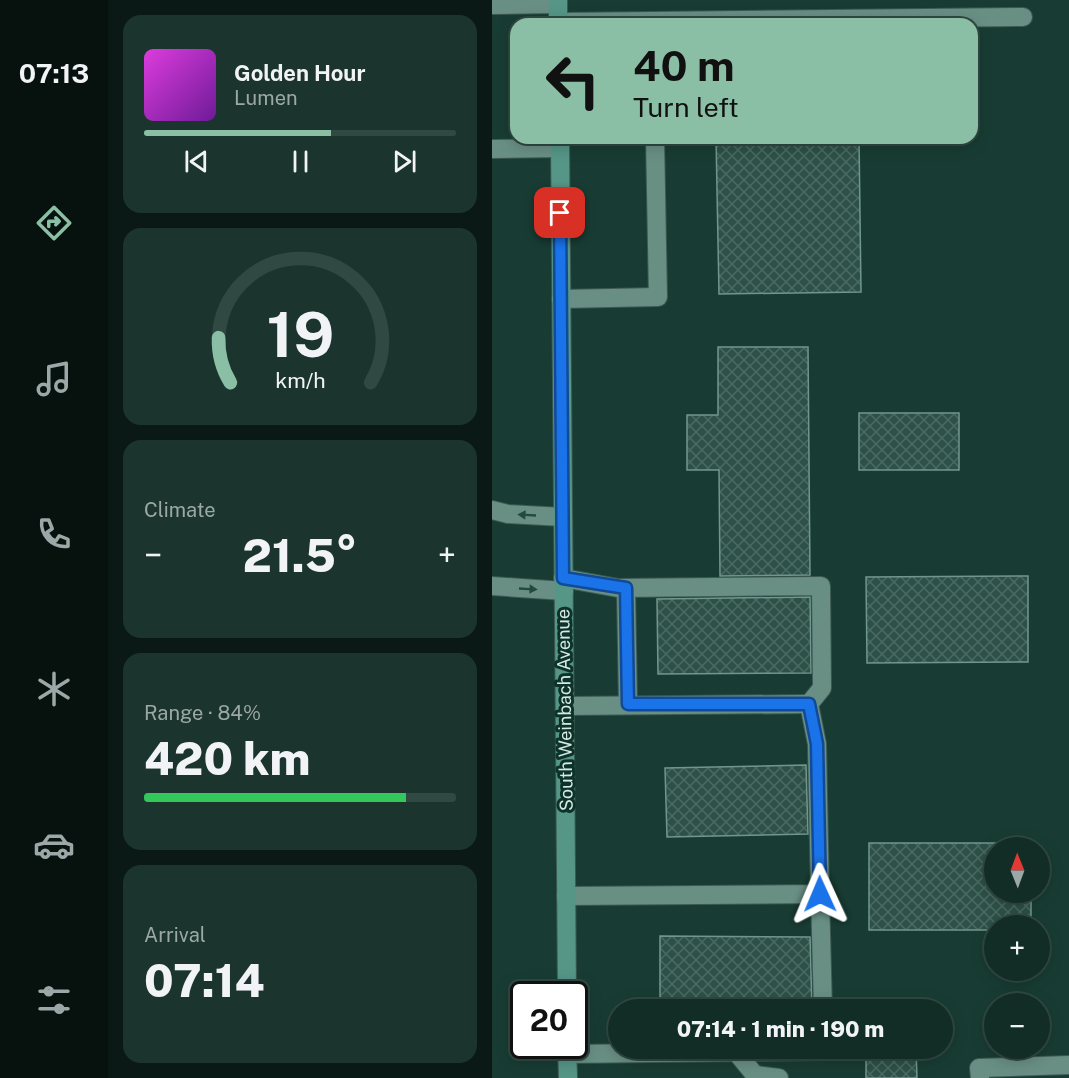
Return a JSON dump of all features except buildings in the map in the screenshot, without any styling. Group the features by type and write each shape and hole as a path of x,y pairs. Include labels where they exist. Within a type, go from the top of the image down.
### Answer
{"street":[{"path":"492,5 611,18"},
{"path":"900,18 1023,16"},
{"path":"492,149 549,144"},
{"name":"South Weinbach Avenue","path":"560,144 567,981"},
{"path":"561,299 658,297 655,144"},
{"path":"492,510 508,514 563,517"},
{"path":"492,586 563,584 626,588 821,586 822,688 809,704"},
{"path":"626,588 628,704"},
{"path":"565,706 809,704"},
{"path":"809,704 817,744 823,999"},
{"path":"566,896 820,894"},
{"path":"588,1050 608,1050"},
{"path":"567,1059 568,1078"},
{"path":"742,1059 755,1075 779,1078"},
{"path":"980,1078 979,1068 1069,1065"}],"route":[{"path":"560,213 563,578 626,588 628,704 809,704 817,744 820,894"}]}
